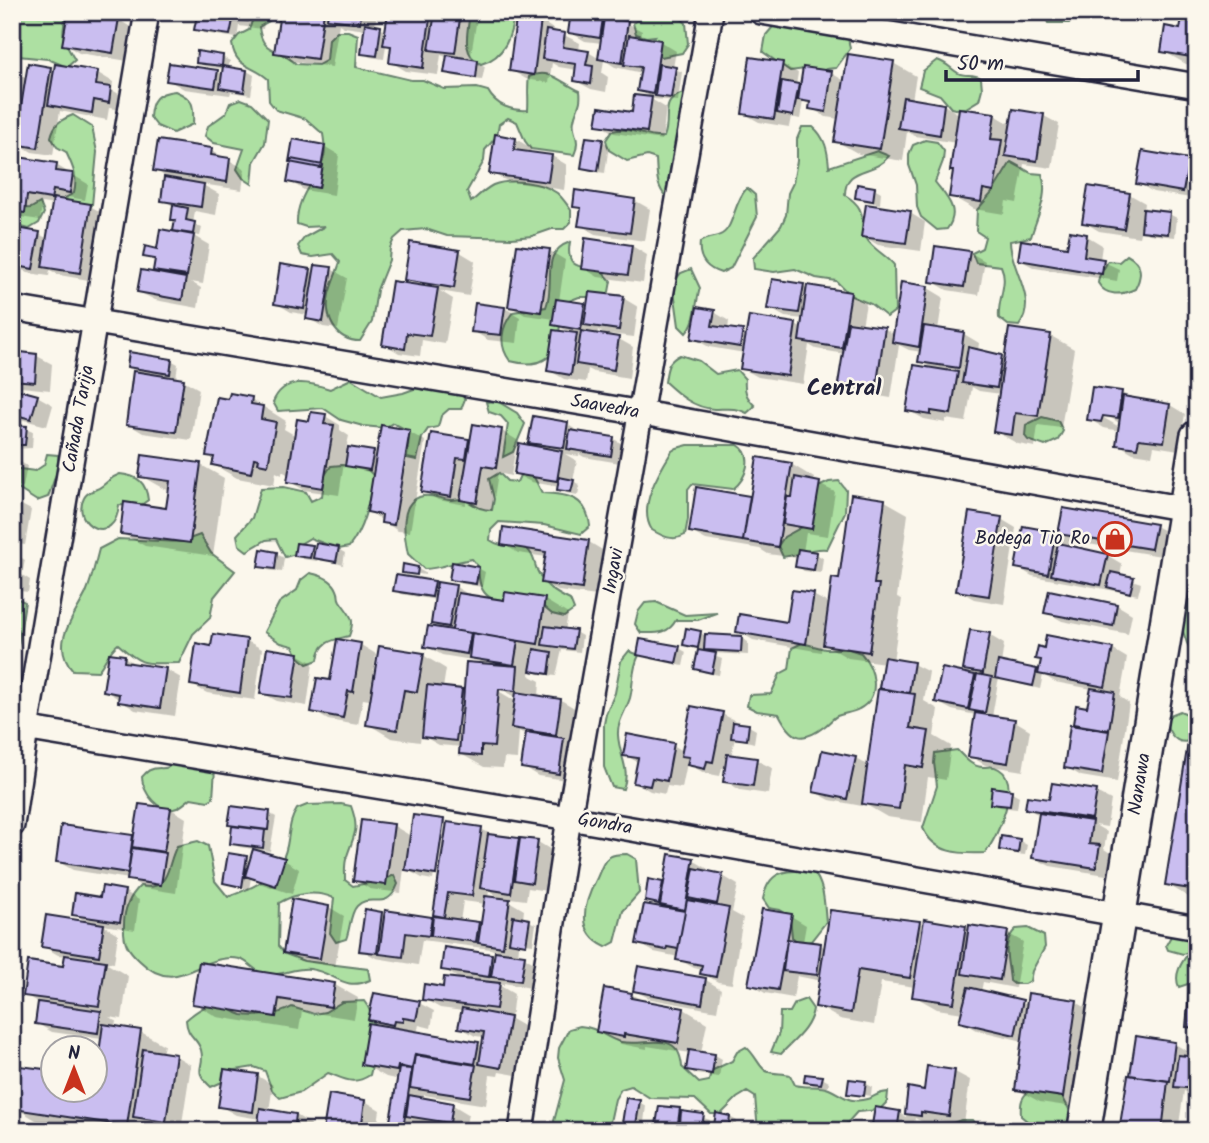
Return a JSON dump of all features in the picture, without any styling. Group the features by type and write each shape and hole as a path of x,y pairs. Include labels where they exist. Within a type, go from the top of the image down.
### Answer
{"street":[{"name":"Cañada Tarija","path":"12,825 19,728 95,322 147,12"},
{"name":"Ingavi","path":"521,1131 569,818 711,12"},
{"path":"761,12 1197,86"},
{"name":"Saavedra","path":"12,308 1191,510"},
{"name":"Nanawa","path":"1084,1131 1191,510 1197,437"},
{"name":"Gondra","path":"19,728 569,818 1197,928"}],"green space":[{"path":"18,12 66,12 63,37 75,60 67,67 48,59 18,56 12,51 12,17"},
{"path":"255,12 274,12 269,21 259,27 261,36 268,47 296,64 318,65 327,60 329,39 337,31 348,31 358,35 356,67 411,80 423,80 444,89 477,88 488,91 500,104 516,110 528,110 529,77 536,74 555,77 580,91 573,125 577,140 574,155 531,149 517,122 508,118 499,124 497,136 485,150 484,161 467,191 471,202 487,188 500,183 517,182 543,186 563,199 571,210 571,222 564,229 512,238 447,236 426,229 403,231 394,239 390,248 389,260 377,290 372,322 360,341 344,337 333,326 328,311 329,294 340,262 333,254 313,257 302,255 298,246 305,237 325,226 306,227 297,224 303,197 324,157 323,134 306,119 276,110 269,101 268,79 237,58 232,44 239,35 249,30"},
{"path":"470,12 515,12 512,29 502,51 481,64 474,60 468,48"},
{"path":"1043,12 1074,12 1069,23 1048,23"},
{"path":"678,16 686,23 688,44 682,53 661,57 652,52 651,41 655,36 636,34 633,23 643,17"},
{"path":"777,22 848,37 850,49 836,68 821,72 805,69 790,71 763,52 766,35"},
{"path":"937,60 961,74 981,78 979,100 966,108 955,109 940,95 919,87 923,71"},
{"path":"175,91 192,103 193,124 173,133 157,126 150,117 156,98"},
{"path":"683,93 704,101 706,113 667,198 659,185 656,159 647,156 627,161 609,150 606,140 612,131 621,130 664,137 668,106 675,97"},
{"path":"241,99 252,103 268,119 265,143 254,162 252,184 243,178 237,169 244,149 214,143 205,136 208,126 226,113 230,103"},
{"path":"73,115 92,127 97,152 92,205 85,213 65,209 65,198 74,193 75,177 66,152 57,147 51,137 58,123"},
{"path":"802,127 813,127 820,135 827,150 829,167 877,151 889,156 883,162 850,179 845,195 858,207 869,242 894,265 895,311 887,317 871,304 851,296 836,281 816,278 795,269 774,272 754,269 753,258 781,226 786,215 788,193 793,183 797,161 797,139"},
{"path":"925,140 937,142 944,151 935,182 953,210 947,229 937,230 921,217 917,207 916,185 909,165 909,154 913,145"},
{"path":"1011,162 1031,173 1042,174 1044,182 1041,206 1031,237 1010,241 1025,295 1024,316 1019,326 1008,325 999,318 1004,279 1001,266 976,263 972,253 982,248 985,237 976,231 977,210 992,193"},
{"path":"747,188 755,195 757,217 731,268 721,273 704,262 700,253 700,242 726,231"},
{"path":"40,203 44,213 39,223 29,229 19,226 12,230 12,209 31,208"},
{"path":"12,239 21,265 19,287 12,281"},
{"path":"570,242 570,259 578,266 603,272 611,281 609,292 601,297 579,297 561,304 557,341 547,358 526,364 510,361 503,342 506,324 513,312 546,307 551,261 560,247"},
{"path":"1127,255 1140,269 1135,289 1125,293 1105,291 1098,283 1108,261 1119,262"},
{"path":"691,269 700,288 694,318 686,333 679,326 673,283 681,273"},
{"path":"680,355 699,361 716,374 737,370 745,379 746,394 755,406 747,413 735,409 707,408 687,400 665,382 670,363"},
{"path":"351,379 381,397 425,385 457,391 465,399 461,409 449,409 441,416 438,427 428,429 422,438 417,460 407,458 409,436 403,428 393,423 384,428 363,426 341,420 323,408 278,411 273,402 284,388 290,385 306,383 330,389"},
{"path":"497,401 517,413 525,424 513,452 503,457 508,424 501,416 489,412 486,402"},
{"path":"1042,417 1058,421 1063,431 1058,440 1045,446 1028,440 1025,436 1026,425"},
{"path":"688,445 738,445 746,455 747,467 742,479 733,489 692,484 688,489 685,535 668,537 652,530 648,521 648,500 672,451"},
{"path":"47,454 58,455 59,466 48,497 37,501 18,489 12,490 12,468 35,471 44,465"},
{"path":"331,466 365,467 374,476 363,522 349,547 339,549 310,538 300,544 296,554 285,557 276,539 266,540 247,551 239,545 237,535 252,518 261,488 284,487 306,492 311,501 322,496 325,475"},
{"path":"522,471 533,475 542,493 560,494 575,499 588,516 590,526 581,534 544,525 499,522 491,530 490,540 506,546 524,548 530,552 547,585 570,600 574,610 564,617 552,614 534,599 492,599 482,588 478,568 472,559 424,569 408,554 405,538 406,512 415,499 433,496 450,500 461,499 492,510 494,499 489,479 499,473 507,481 517,482"},
{"path":"120,474 140,481 148,500 140,506 119,505 116,518 110,526 95,528 83,516 81,508 84,498"},
{"path":"839,481 846,490 845,512 827,549 783,557 778,546 784,537 802,527 818,487"},
{"path":"200,535 211,553 235,571 214,597 210,618 193,634 179,663 140,661 118,644 98,671 73,670 66,660 63,640 88,588 99,549 118,539 181,542"},
{"path":"310,573 322,576 335,586 340,601 351,617 352,625 349,636 328,642 321,649 318,660 307,664 298,656 293,646 281,643 264,632 279,603 297,590 301,580"},
{"path":"1197,593 1197,659 1187,643 1182,614 1189,599"},
{"path":"12,596 25,602 18,646 12,663"},
{"path":"656,602 685,615 717,613 698,620 676,620 661,632 641,633 635,624 638,612 645,603"},
{"path":"802,643 861,653 870,667 874,683 871,697 866,704 837,716 817,732 804,737 793,734 779,714 757,711 747,706 749,695 771,694 780,674 789,669 792,648"},
{"path":"629,651 639,655 630,698 618,730 626,775 623,789 612,787 604,767 604,724 615,693 621,661"},
{"path":"1180,711 1197,718 1197,739 1181,742 1171,734 1166,724 1170,715"},
{"path":"957,750 969,762 999,769 1006,776 1006,810 985,853 957,852 941,848 928,837 923,828 937,786 935,753"},
{"path":"173,761 215,769 213,798 208,801 191,798 179,807 170,809 153,801 145,789 142,777 150,770 169,767"},
{"path":"307,805 351,806 356,827 345,862 345,880 353,886 384,880 394,875 398,884 389,898 362,902 357,906 346,939 336,942 330,933 334,898 313,893 279,903 278,946 285,954 304,961 368,969 370,980 346,983 310,969 262,973 240,959 227,958 179,975 166,975 154,971 129,949 124,930 128,904 140,886 150,887 163,881 177,846 198,841 208,846 215,881 228,897 259,883 275,871 285,853 297,809"},
{"path":"627,854 636,859 639,893 623,911 615,942 606,947 596,941 586,926 588,898 608,858"},
{"path":"812,870 822,888 826,922 811,941 800,944 792,937 790,916 769,908 763,899 774,877 787,872"},
{"path":"1028,928 1044,936 1045,947 1032,971 1030,981 1014,984 1010,981 1008,941 1016,929"},
{"path":"1174,931 1197,932 1197,981 1179,987 1178,973 1189,952 1183,954 1168,950 1166,945"},
{"path":"806,999 813,1009 805,1028 781,1054 771,1052 779,1033 780,1012 790,1012 795,1003"},
{"path":"364,1001 374,1027 375,1047 370,1075 354,1081 328,1073 301,1092 280,1098 272,1090 265,1071 254,1067 223,1072 222,1082 211,1087 200,1072 201,1050 188,1030 186,1020 200,1010 216,1004 242,1015 254,1016 274,1014 292,1007 314,1014 325,1012 342,1002"},
{"path":"580,1026 592,1028 621,1042 668,1043 675,1047 680,1055 682,1067 699,1083 709,1081 711,1071 732,1061 737,1052 746,1047 766,1071 790,1075 795,1085 825,1088 855,1100 888,1092 887,1102 879,1110 857,1112 840,1131 758,1131 755,1097 747,1092 721,1114 711,1114 695,1099 650,1098 631,1086 621,1089 615,1099 608,1131 556,1131 554,1121 565,1080 558,1058 559,1048 569,1029"},
{"path":"1033,1088 1061,1094 1071,1113 1062,1131 1039,1131 1021,1116 1022,1100"},
{"path":"972,1120 980,1131 944,1131 950,1124"}],"building":[{"path":"68,12 119,18 113,53 62,45"},
{"path":"208,12 250,12 248,21 208,16"},
{"path":"280,12 324,12 317,59 274,53"},
{"path":"328,12 361,12 360,23 327,19"},
{"path":"388,12 431,12 423,68 389,63 391,46 383,45"},
{"path":"435,12 461,12 455,53 429,50"},
{"path":"517,12 532,12 531,19 541,20 534,75 509,71"},
{"path":"571,12 604,12 600,38 568,33"},
{"path":"1183,12 1197,12 1197,58 1161,52 1165,26 1180,29"},
{"path":"197,15 233,20 230,35 194,30"},
{"path":"604,18 628,21 622,63 598,59"},
{"path":"365,23 381,26 377,56 361,54"},
{"path":"546,30 565,33 563,47 589,51 586,65 593,66 591,84 574,81 576,64 542,59"},
{"path":"629,35 661,40 653,94 637,91 641,67 624,65"},
{"path":"197,51 223,55 222,66 196,63"},
{"path":"848,54 894,61 880,149 834,142"},
{"path":"447,55 478,60 476,78 444,73"},
{"path":"750,57 783,62 774,119 742,114"},
{"path":"28,63 51,67 38,148 15,144"},
{"path":"169,63 218,70 215,88 166,81"},
{"path":"55,64 98,71 96,85 111,87 109,103 94,100 92,113 48,105"},
{"path":"659,64 676,67 671,98 655,96"},
{"path":"223,66 247,70 244,92 220,88"},
{"path":"803,67 832,71 826,112 809,109 810,102 798,100"},
{"path":"782,81 799,84 793,116 777,113"},
{"path":"634,95 652,97 647,132 596,125 599,107 632,112"},
{"path":"903,97 944,104 940,135 898,128"},
{"path":"959,108 995,113 991,139 1002,140 994,191 983,189 981,202 949,197"},
{"path":"1013,109 1044,114 1037,161 1005,156"},
{"path":"495,134 516,138 514,150 552,155 548,182 489,174"},
{"path":"586,137 603,139 598,171 581,168"},
{"path":"293,139 325,145 321,168 289,162"},
{"path":"158,140 212,148 211,155 230,158 227,182 153,171"},
{"path":"1142,151 1189,159 1183,192 1136,184"},
{"path":"12,156 57,163 56,171 73,173 70,193 53,190 51,199 27,195 25,213 12,211"},
{"path":"291,159 323,165 319,188 287,182"},
{"path":"164,177 204,184 201,207 161,201"},
{"path":"857,184 875,187 873,201 855,198"},
{"path":"1088,186 1130,193 1124,229 1082,223"},
{"path":"575,190 635,199 630,233 578,226 581,208 573,207"},
{"path":"53,198 91,204 80,273 42,267"},
{"path":"866,204 911,211 906,243 861,237"},
{"path":"173,205 188,208 186,220 195,222 193,234 173,231"},
{"path":"1143,209 1170,212 1168,234 1141,231"},
{"path":"17,228 40,232 33,269 12,265"},
{"path":"160,229 194,235 187,276 153,271 155,259 143,257 145,246 157,249"},
{"path":"1070,231 1087,234 1084,256 1104,259 1102,274 1018,260 1021,240 1067,247"},
{"path":"585,238 632,245 628,275 581,269"},
{"path":"410,242 460,250 454,288 404,280"},
{"path":"517,245 550,249 541,312 508,307"},
{"path":"935,246 970,251 964,287 930,282"},
{"path":"280,264 311,269 304,309 274,304"},
{"path":"315,265 332,267 323,322 306,319"},
{"path":"141,270 186,278 182,300 137,292"},
{"path":"772,279 804,284 799,313 767,309"},
{"path":"392,281 438,288 430,336 407,333 405,349 382,345"},
{"path":"901,282 928,286 919,347 892,342"},
{"path":"807,285 851,292 842,348 799,341"},
{"path":"589,292 624,296 619,330 584,325"},
{"path":"556,299 585,303 581,330 552,325"},
{"path":"475,303 505,307 501,335 471,332"},
{"path":"697,307 715,310 712,326 743,330 740,347 691,339"},
{"path":"749,316 796,323 788,376 740,369"},
{"path":"848,322 885,327 876,390 838,384"},
{"path":"924,326 964,332 959,368 918,362"},
{"path":"1009,328 1051,334 1038,416 1015,413 1012,435 993,432"},
{"path":"553,330 577,333 571,375 547,371"},
{"path":"581,331 619,337 614,370 576,364"},
{"path":"968,347 1002,355 997,388 962,383"},
{"path":"12,351 37,354 35,382 12,380"},
{"path":"129,352 172,359 170,374 127,367"},
{"path":"914,365 958,372 951,414 931,411 931,415 906,411"},
{"path":"133,371 184,379 176,432 126,425"},
{"path":"1092,387 1122,391 1118,418 1103,416 1101,422 1087,420"},
{"path":"12,388 38,395 31,419 12,414"},
{"path":"230,393 252,397 251,404 263,406 261,419 276,422 268,465 258,463 259,459 254,458 251,473 212,465 214,457 206,456 217,397 228,399"},
{"path":"1123,396 1170,404 1164,442 1139,439 1137,448 1116,445"},
{"path":"311,412 326,414 324,424 334,425 323,488 287,482 297,419 309,421"},
{"path":"533,416 568,422 564,448 528,443"},
{"path":"473,424 502,429 496,468 483,466 477,503 460,500"},
{"path":"13,425 27,426 25,445 12,445"},
{"path":"381,425 410,430 394,525 381,523 382,515 367,512"},
{"path":"570,430 614,437 611,456 567,449"},
{"path":"431,433 469,439 466,459 457,458 451,497 421,492"},
{"path":"519,443 562,451 557,481 514,474"},
{"path":"348,447 374,451 370,470 345,466"},
{"path":"142,455 201,463 190,543 120,534 124,502 166,508 170,481 139,477"},
{"path":"757,457 792,463 778,547 743,541"},
{"path":"559,477 574,480 571,492 557,490"},
{"path":"795,477 820,482 812,529 783,524 787,497 792,497"},
{"path":"696,487 750,496 743,541 689,532"},
{"path":"851,494 885,499 874,584 879,584 869,652 823,645 832,578 839,579"},
{"path":"12,498 17,499 12,525"},
{"path":"1063,508 1156,524 1151,549 1058,534"},
{"path":"969,512 1002,517 989,596 956,591"},
{"path":"1023,526 1056,532 1048,574 1015,568"},
{"path":"503,527 589,540 582,589 541,583 546,552 501,545"},
{"path":"296,543 313,545 310,558 294,556"},
{"path":"316,543 339,547 336,562 313,558"},
{"path":"1058,543 1108,554 1101,585 1051,575"},
{"path":"261,549 277,552 275,569 258,567"},
{"path":"798,549 817,552 814,570 795,567"},
{"path":"452,562 479,567 476,584 449,580"},
{"path":"403,564 418,567 417,575 402,573"},
{"path":"1111,572 1134,577 1130,593 1107,587"},
{"path":"396,575 435,581 432,597 393,591"},
{"path":"437,582 456,585 449,627 431,624"},
{"path":"792,590 814,593 806,644 736,632 739,614 787,622"},
{"path":"1049,590 1117,604 1113,626 1044,613"},
{"path":"505,592 545,598 538,644 452,630 458,593 504,600"},
{"path":"428,626 471,633 467,654 424,647"},
{"path":"545,626 576,630 573,649 542,645"},
{"path":"686,628 701,631 698,648 683,645"},
{"path":"970,630 990,633 983,673 963,670"},
{"path":"472,633 518,641 514,665 469,658"},
{"path":"213,634 247,639 240,693 190,685 196,643 211,646"},
{"path":"705,634 742,636 741,652 704,650"},
{"path":"1046,635 1113,648 1105,687 1038,674 1041,660 1035,659 1038,646 1044,648"},
{"path":"337,639 361,643 353,692 348,691 343,718 311,712 317,678 330,680"},
{"path":"640,639 680,646 676,663 637,655"},
{"path":"379,646 424,653 417,692 404,690 397,730 366,725"},
{"path":"267,648 299,653 292,698 260,694"},
{"path":"534,649 552,652 549,674 530,671"},
{"path":"698,650 716,653 712,673 694,669"},
{"path":"109,653 125,655 124,662 166,668 160,708 118,702 119,694 103,691"},
{"path":"884,657 914,662 909,693 879,688"},
{"path":"998,661 1037,669 1033,686 995,678"},
{"path":"466,662 518,666 516,691 499,689 494,747 481,746 481,756 459,754"},
{"path":"942,668 975,675 968,709 935,702"},
{"path":"977,674 992,677 985,713 969,710"},
{"path":"427,685 462,689 456,741 422,737"},
{"path":"1091,688 1115,692 1109,730 1073,724 1076,705 1087,707"},
{"path":"878,689 915,694 910,728 929,731 923,768 905,765 899,809 862,804"},
{"path":"516,692 561,699 556,735 511,728"},
{"path":"691,706 723,712 713,762 707,761 705,769 687,765 689,757 681,756"},
{"path":"975,713 1015,719 1008,763 968,757"},
{"path":"733,722 749,724 747,740 731,738"},
{"path":"1070,725 1109,731 1102,774 1064,768"},
{"path":"526,732 564,738 559,774 521,768"},
{"path":"627,734 674,743 667,781 652,778 650,786 633,783 638,758 623,756"},
{"path":"1188,743 1197,744 1197,890 1165,885"},
{"path":"822,750 856,757 847,799 813,792"},
{"path":"727,754 757,758 753,786 723,782"},
{"path":"1052,783 1097,790 1092,819 1025,809 1027,796 1049,799"},
{"path":"992,787 1012,790 1010,806 990,804"},
{"path":"139,804 171,808 164,852 132,847"},
{"path":"231,806 270,811 268,830 228,825"},
{"path":"1039,813 1092,821 1089,844 1100,845 1096,868 1032,858"},
{"path":"413,815 444,819 436,875 405,870"},
{"path":"361,820 394,824 386,885 353,881"},
{"path":"447,822 482,827 472,896 448,893 444,917 433,915"},
{"path":"61,825 133,835 128,873 56,862"},
{"path":"232,826 265,830 263,848 230,844"},
{"path":"488,834 519,838 511,893 480,888"},
{"path":"1001,836 1020,839 1018,853 999,850"},
{"path":"520,838 538,840 532,883 514,880"},
{"path":"132,848 166,853 161,885 127,880"},
{"path":"253,849 285,858 276,886 245,876"},
{"path":"228,853 247,856 242,887 223,883"},
{"path":"669,854 694,858 685,910 660,905"},
{"path":"694,868 723,874 717,904 688,898"},
{"path":"648,879 663,882 659,904 645,901"},
{"path":"102,886 125,890 120,922 72,915 75,893 100,897"},
{"path":"485,896 510,899 503,947 478,943"},
{"path":"292,899 329,906 320,959 283,953"},
{"path":"687,900 729,908 716,977 700,974 702,965 676,960"},
{"path":"644,904 685,911 678,949 667,947 666,950 636,944"},
{"path":"365,909 382,912 377,953 359,951"},
{"path":"762,909 792,914 778,990 748,985"},
{"path":"385,910 432,917 429,936 406,933 403,957 379,954"},
{"path":"830,910 920,921 910,978 858,970 851,1013 815,1007"},
{"path":"46,915 104,924 99,956 41,947"},
{"path":"433,916 479,922 476,942 431,936"},
{"path":"513,916 530,919 526,945 509,942"},
{"path":"924,919 966,926 954,1003 912,997"},
{"path":"969,925 1008,931 1000,980 962,974"},
{"path":"787,939 821,943 817,975 783,971"},
{"path":"444,947 492,954 489,977 441,970"},
{"path":"495,951 525,955 521,981 491,977"},
{"path":"65,955 106,961 99,1006 23,996 28,961 63,966"},
{"path":"199,962 335,983 331,1007 279,999 276,1017 192,1004"},
{"path":"638,966 706,978 702,1004 633,991"},
{"path":"1191,971 1197,971 1197,1028 1186,1027"},
{"path":"444,977 500,983 496,1009 422,1000 424,984 443,987"},
{"path":"968,987 1023,1000 1015,1035 959,1022"},
{"path":"604,988 632,993 631,998 684,1008 678,1043 596,1032"},
{"path":"374,993 420,1001 416,1020 403,1018 403,1022 394,1021 393,1025 368,1020"},
{"path":"1028,993 1077,1000 1063,1097 1015,1090"},
{"path":"38,1002 101,1011 98,1033 35,1024"},
{"path":"462,1008 510,1017 501,1068 479,1064 484,1032 458,1028"},
{"path":"368,1023 479,1042 475,1064 415,1054 412,1069 398,1066 397,1071 361,1065"},
{"path":"103,1024 141,1030 127,1126 14,1109 20,1066 38,1068 38,1104 108,1104 108,1034 102,1034"},
{"path":"1136,1036 1175,1042 1170,1081 1130,1075"},
{"path":"143,1049 176,1054 166,1122 133,1117"},
{"path":"689,1050 715,1054 712,1074 686,1070"},
{"path":"415,1055 476,1065 470,1097 410,1088"},
{"path":"1178,1055 1197,1057 1197,1089 1174,1087"},
{"path":"927,1066 955,1070 949,1116 921,1112 921,1116 905,1114 908,1087 924,1090"},
{"path":"399,1068 412,1069 403,1129 389,1127"},
{"path":"224,1069 258,1074 253,1112 218,1107"},
{"path":"805,1074 823,1076 821,1084 804,1082"},
{"path":"1128,1075 1168,1081 1162,1131 1119,1131"},
{"path":"849,1079 866,1081 864,1096 847,1094"},
{"path":"329,1094 365,1100 361,1131 323,1131"},
{"path":"409,1095 453,1103 450,1123 406,1116"},
{"path":"626,1098 640,1100 635,1131 621,1130"},
{"path":"659,1106 680,1108 677,1131 655,1131"},
{"path":"875,1107 900,1111 897,1131 871,1131"},
{"path":"260,1108 296,1114 294,1131 257,1131"},
{"path":"681,1111 704,1114 702,1127 680,1124"},
{"path":"716,1113 730,1116 728,1131 713,1131"},
{"path":"363,1125 401,1130 363,1131"},
{"path":"679,1125 697,1127 696,1131 679,1131"},
{"path":"978,1127 1003,1131 978,1131"}],"place":[{"name":"Bodega Tio Ro","path":"1115,539"}],"district":[{"name":"Central","path":"844,389"}]}
